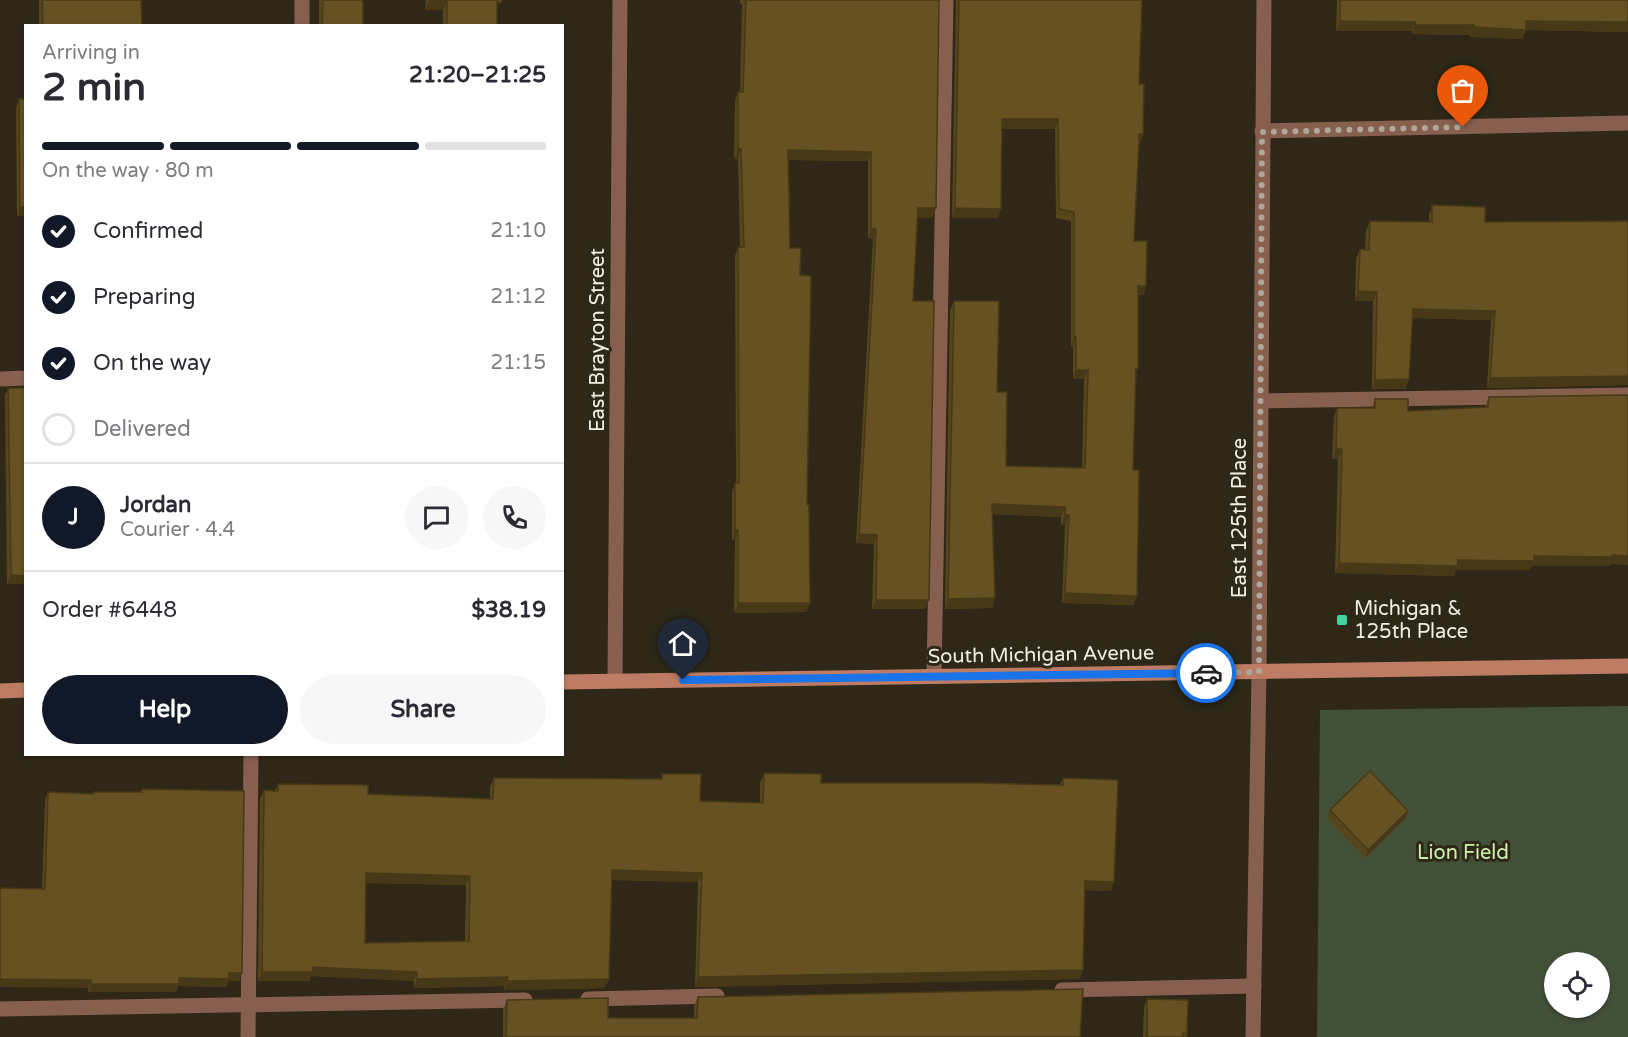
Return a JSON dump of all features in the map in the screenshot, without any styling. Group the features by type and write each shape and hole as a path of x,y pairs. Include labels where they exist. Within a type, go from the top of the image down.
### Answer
{"main road":[{"name":"South Michigan Avenue","path":"564,682 1628,666"},
{"path":"0,691 24,690"}],"street":[{"path":"302,0 302,24"},
{"name":"East Brayton Street","path":"615,681 621,0"},
{"path":"934,676 946,0"},
{"name":"East 125th Place","path":"1253,1037 1259,672 1264,0"},
{"path":"1262,132 1628,123"},
{"path":"0,378 24,378"},
{"path":"1261,400 1628,395"},
{"path":"248,1037 251,756"},
{"path":"1044,990 1254,986"},
{"path":"569,999 736,996"},
{"path":"0,1009 545,999"}],"green space":[{"name":"Lion Field","path":"1628,706 1628,1037 1317,1037 1320,710"}],"building":[{"path":"42,0 141,0 142,24 43,24"},
{"path":"323,0 363,0 363,24 322,24"},
{"path":"429,0 497,0 497,24 447,24 447,1"},
{"path":"746,0 939,0 936,208 918,208 913,301 934,301 929,600 876,600 877,535 859,534 876,229 871,229 871,152 788,150 790,248 801,248 800,275 811,276 807,505 809,505 810,603 738,603 738,530 735,530 735,483 739,483 738,247 744,247 741,149 738,149 738,92 743,92"},
{"path":"959,0 1142,0 1139,84 1144,84 1143,134 1139,134 1134,241 1147,241 1146,286 1138,286 1138,369 1136,369 1133,470 1139,470 1137,596 1065,593 1069,515 1065,515 1065,507 992,504 995,598 948,599 954,301 999,301 997,392 1007,392 1006,466 1085,468 1088,370 1076,370 1074,212 1059,209 1058,119 1002,119 1001,209 955,208"},
{"path":"1340,0 1628,0 1628,22 1526,21 1526,30 1474,27 1474,25 1415,25 1415,22 1340,21"},
{"path":"19,99 24,99 24,207 20,207"},
{"path":"1432,205 1485,207 1485,222 1628,221 1628,376 1490,378 1495,311 1413,309 1409,379 1375,380 1377,292 1358,291 1360,249 1369,250 1370,221 1432,222"},
{"path":"8,388 24,388 24,576 11,575"},
{"path":"1628,395 1628,556 1534,556 1534,561 1458,560 1457,566 1339,563 1342,449 1336,449 1337,408 1375,408 1375,399 1408,399 1408,411 1488,407 1489,397"},
{"path":"1370,771 1408,811 1368,850 1330,810"},
{"path":"764,773 821,774 821,783 1063,785 1063,778 1118,780 1114,882 1085,881 1083,970 698,977 702,873 612,870 609,979 507,981 508,977 417,979 417,972 313,967 313,972 262,972 264,790 278,791 278,784 368,785 368,794 493,799 494,778 662,779 662,774 701,774 700,801 763,803","holes":["366,873 470,876 469,941 365,943"]},
{"path":"142,789 244,791 242,973 229,973 229,979 179,978 179,984 91,984 91,980 0,979 0,888 45,889 48,792 94,794 94,792 142,792"},
{"path":"1083,989 1080,1037 506,1037 507,1000 608,998 608,1018 697,1018 698,997"},
{"path":"1147,999 1188,1000 1187,1034 1183,1033 1183,1037 1147,1037"}],"way so far":[{"path":"1206,673 1259,672 1262,132 1463,127"}],"place":[{"name":"Michigan & 125th Place","path":"1342,620"}],"route":[{"path":"683,680 1206,673"}]}
